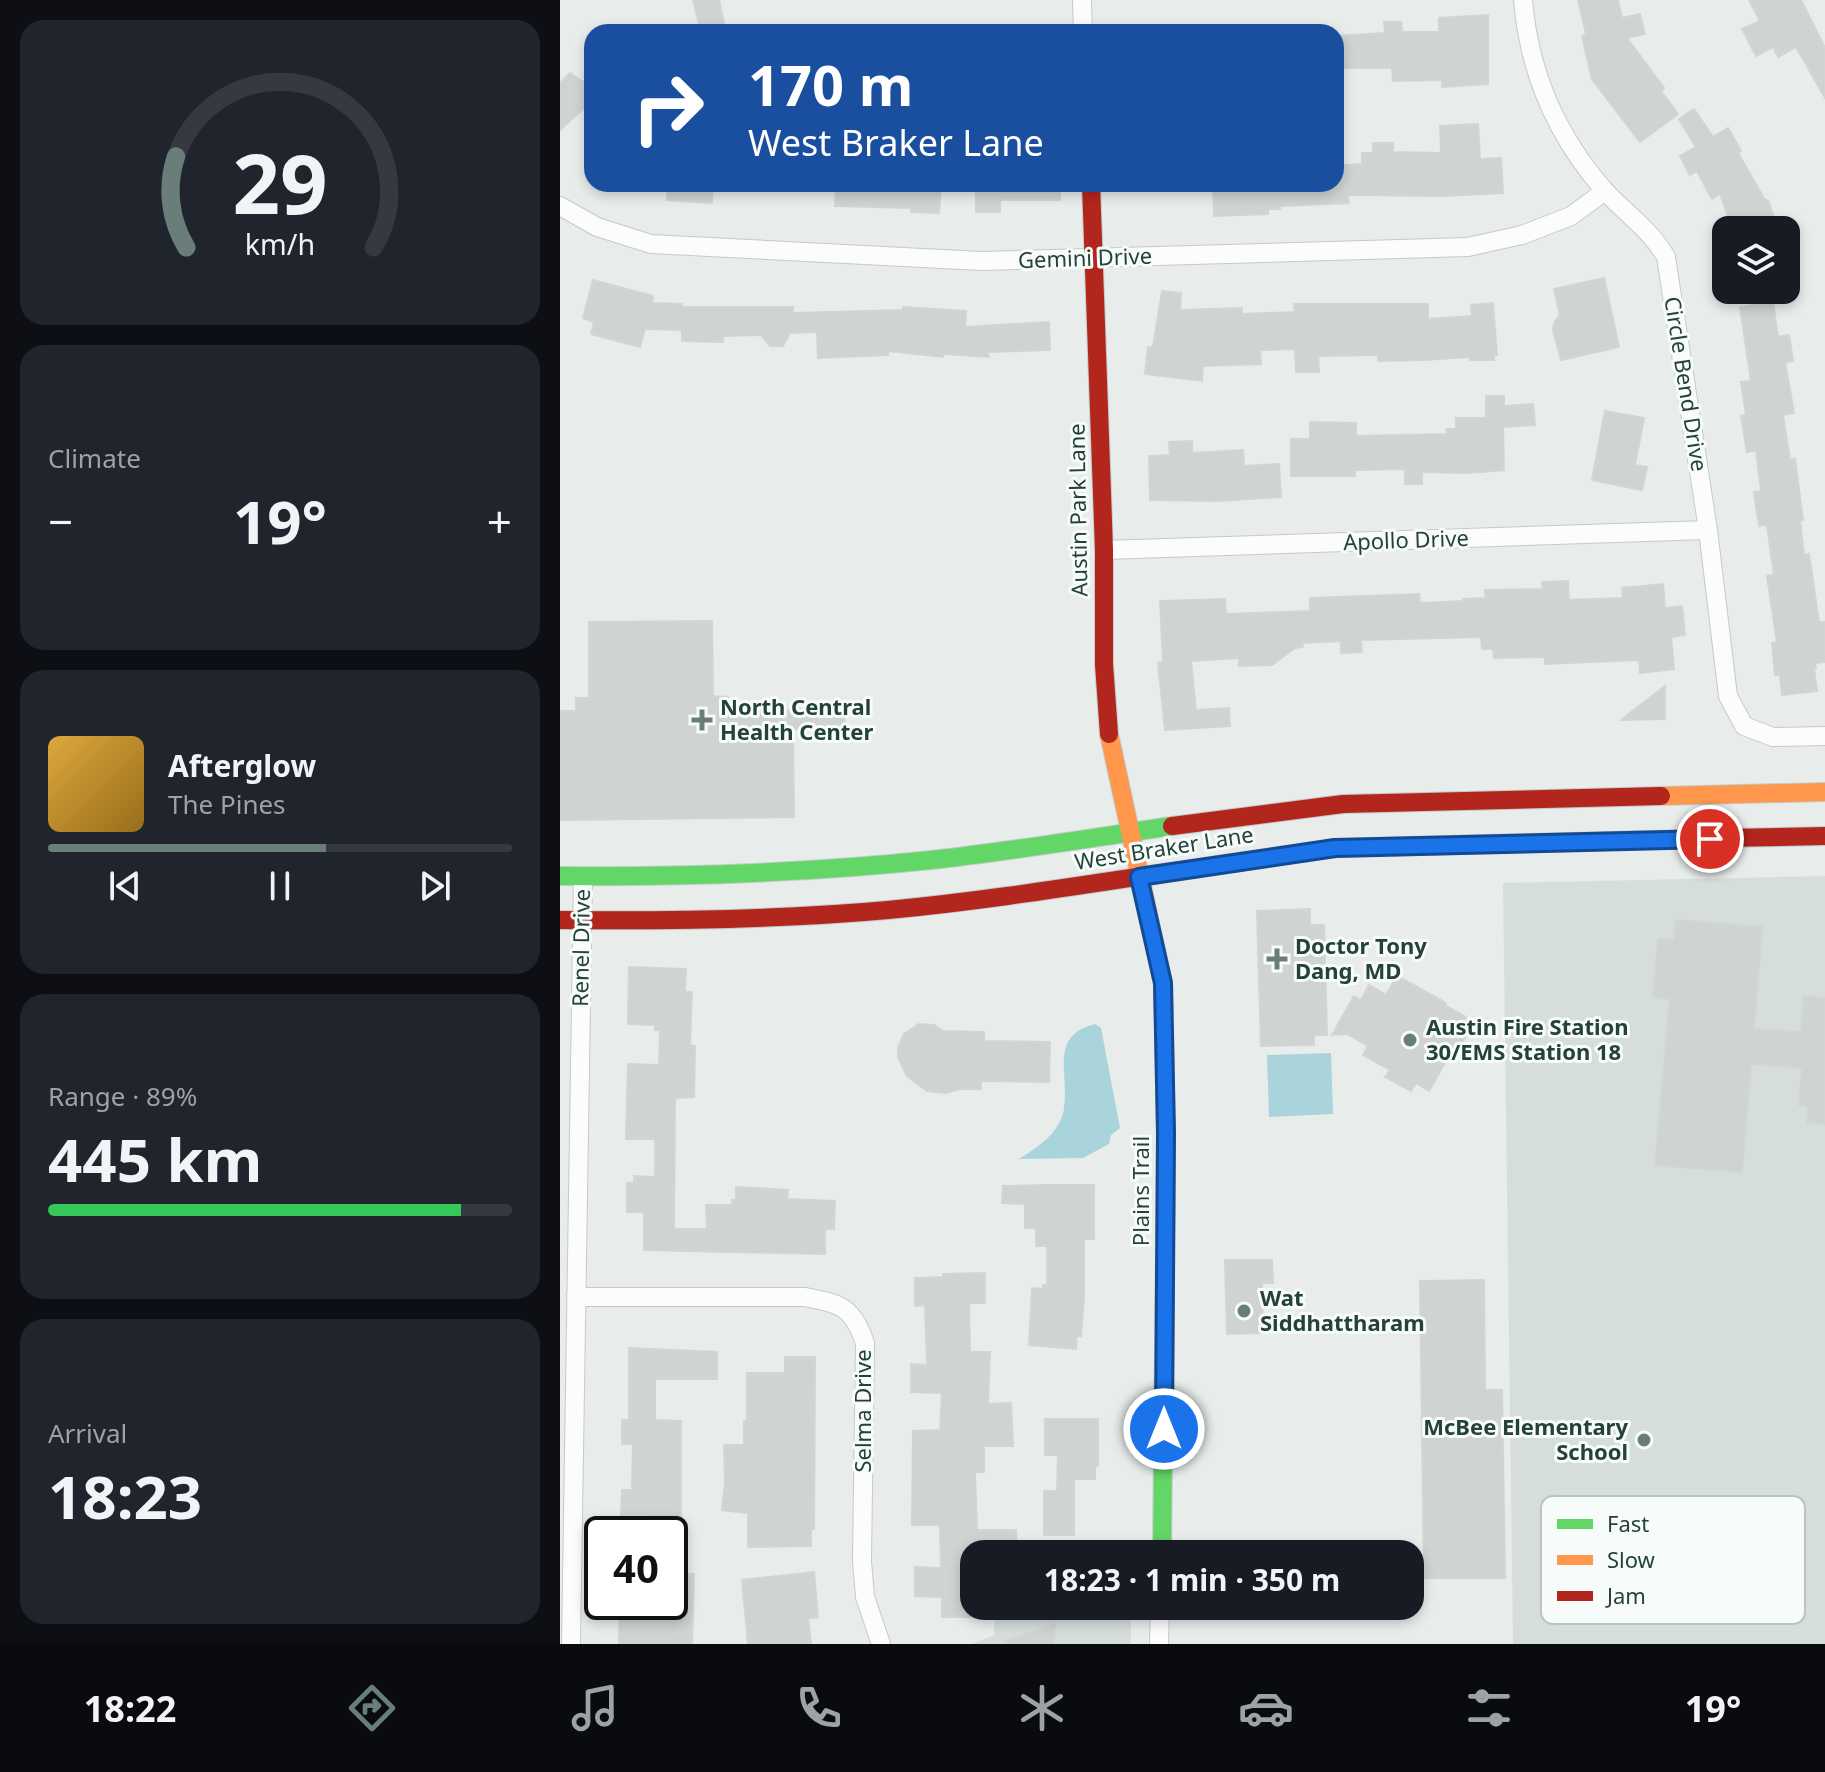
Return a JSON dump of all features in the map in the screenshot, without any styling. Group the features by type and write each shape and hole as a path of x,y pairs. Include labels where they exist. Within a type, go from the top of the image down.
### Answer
{"main road":[{"name":"Austin Park Lane","path":"1091,192 1104,550 1104,664 1109,741 1129,833"},
{"name":"West Braker Lane","path":"560,920 724,919 885,910 962,902 1335,848 1464,822 1825,792"},
{"name":"West Braker Lane","path":"560,876 741,874 841,869 986,854 1273,810 1343,804 1464,822 1825,836"},
{"name":"Plains Trail","path":"1129,833 1163,983 1166,1148 1162,1540"}],"street":[{"path":"1082,0 1083,24"},
{"name":"Circle Bend Drive","path":"1523,0 1533,64 1547,105 1568,145 1605,191 1646,229 1666,257 1708,530 1728,696 1744,726 1773,737 1825,736"},
{"name":"Gemini Drive","path":"560,206 597,227 651,244 981,261 1468,247 1522,235 1571,216 1605,191"},
{"name":"Apollo Drive","path":"1104,550 1708,530"},
{"name":"Renel Drive","path":"571,1644 583,876"},
{"name":"Selma Drive","path":"576,1297 805,1297 835,1303 849,1311 858,1323 865,1343 862,1561 865,1597 881,1644"},
{"path":"1159,1644 1160,1620"}],"shaded area":[{"name":"McBee Elementary School","path":"1825,876 1825,1644 1513,1644 1503,883"},
{"path":"995,1620 1131,1620 1131,1644 972,1644 994,1635"}],"water":[{"path":"1095,1024 1101,1028 1120,1128 1111,1135 1109,1144 1083,1158 1019,1159 1041,1144 1062,1118 1066,1047 1071,1037"},
{"path":"1331,1053 1333,1114 1269,1117 1267,1055"}],"building":[{"path":"693,0 719,0 724,24 699,24"},
{"path":"1578,0 1618,0 1622,18 1640,14 1645,34 1627,38 1664,88 1661,91 1678,114 1640,142 1592,79"},
{"path":"1749,0 1801,0 1825,48 1825,98 1796,47 1778,57 1773,47 1756,56 1742,29 1760,21"},
{"path":"1488,15 1488,84 1442,87 1442,80 1393,81 1392,68 1344,68 1344,36 1385,33 1384,22 1401,22 1402,32 1439,32 1439,18"},
{"path":"570,73 584,81 584,108 560,130 560,83"},
{"path":"1694,109 1713,137 1728,128 1741,151 1738,153 1765,200 1768,200 1773,216 1728,216 1720,194 1712,199 1697,171 1690,175 1680,156 1696,147 1679,119"},
{"path":"1478,124 1480,159 1501,158 1503,193 1348,195 1349,203 1280,206 1280,209 1268,209 1268,214 1214,216 1213,192 1344,192 1344,165 1362,164 1362,153 1373,153 1373,143 1393,143 1393,152 1441,153 1440,126"},
{"path":"668,192 713,192 712,203 667,200"},
{"path":"836,192 940,192 939,213 911,212 911,208 835,206"},
{"path":"976,192 1060,192 1060,200 1000,200 1000,212 976,212"},
{"path":"1604,278 1619,347 1561,360 1553,330 1560,315 1554,289"},
{"path":"593,280 653,296 652,303 682,304 682,307 793,307 793,313 903,310 903,307 966,311 965,327 1049,322 1050,350 988,352 989,357 943,354 943,357 888,351 888,355 818,358 817,332 790,333 783,346 770,346 761,335 723,336 723,342 682,341 682,330 645,329 640,347 591,334 594,322 583,318"},
{"path":"1162,291 1181,293 1180,310 1242,308 1242,314 1295,312 1294,304 1428,304 1428,319 1472,316 1471,305 1493,303 1497,355 1494,355 1494,360 1470,360 1470,357 1378,361 1378,355 1318,356 1319,372 1296,372 1295,349 1260,350 1261,364 1203,366 1202,381 1145,374 1148,347 1153,347"},
{"path":"1773,304 1778,337 1789,335 1793,361 1785,362 1794,413 1783,415 1790,460 1795,459 1804,555 1809,554 1819,622 1825,622 1825,662 1815,663 1814,668 1817,691 1782,695 1780,675 1775,675 1772,643 1777,642 1767,576 1774,575 1767,525 1759,526 1754,492 1761,491 1756,450 1747,452 1741,416 1746,415 1741,382 1751,381 1740,307"},
{"path":"1486,396 1504,396 1504,406 1533,404 1535,425 1503,427 1504,470 1422,472 1422,484 1405,484 1405,469 1355,470 1355,476 1291,476 1291,439 1310,439 1310,422 1356,423 1356,436 1448,434 1446,429 1456,429 1456,418 1486,418"},
{"path":"1605,411 1644,418 1635,465 1647,467 1642,490 1592,480"},
{"path":"1192,441 1192,453 1243,450 1244,466 1279,464 1281,497 1218,501 1150,500 1149,456 1170,455 1169,442"},
{"path":"1568,581 1569,600 1623,598 1622,588 1663,584 1665,608 1682,606 1685,635 1671,637 1674,669 1640,673 1639,660 1545,664 1545,657 1494,658 1493,649 1482,649 1481,637 1361,640 1362,652 1341,653 1341,641 1302,643 1303,647 1295,648 1272,665 1239,666 1239,658 1191,661 1196,710 1229,708 1230,726 1165,730 1158,663 1163,662 1160,601 1225,599 1226,614 1310,611 1310,598 1419,594 1420,603 1463,601 1486,598 1485,590 1543,589 1542,582"},
{"name":"North Central Health Center","path":"712,621 713,696 728,697 728,710 844,709 845,729 793,729 794,817 560,820 560,711 576,711 576,698 589,698 589,622"},
{"path":"1665,686 1665,719 1621,720"},
{"path":"1310,909 1310,925 1324,925 1327,1035 1314,1035 1314,1045 1261,1046 1257,911"},
{"path":"1676,920 1762,927 1754,1029 1801,1032 1804,996 1825,998 1825,1124 1807,1122 1808,1106 1799,1105 1802,1068 1751,1064 1742,1172 1655,1165 1670,999 1653,997 1658,939 1674,940"},
{"path":"629,967 686,969 685,992 692,992 690,1045 695,1046 694,1097 675,1098 674,1229 707,1229 706,1205 732,1205 732,1200 736,1200 736,1187 788,1190 787,1199 835,1201 834,1229 825,1229 825,1254 644,1250 644,1212 627,1212 627,1183 634,1183 634,1176 655,1177 655,1139 626,1139 628,1064 659,1065 660,1030 655,1030 655,1025 628,1024"},
{"name":"Austin Fire Station 30/EMS Station 18","path":"1397,976 1446,1003 1469,1022 1465,1029 1469,1031 1452,1061 1447,1059 1429,1091 1416,1083 1411,1091 1385,1077 1390,1070 1363,1055 1368,1046 1347,1034 1332,1035 1354,996 1361,1000 1369,985 1386,995"},
{"path":"919,1024 934,1025 943,1031 984,1032 984,1041 1050,1042 1049,1082 981,1081 981,1089 946,1093 927,1091 907,1076 898,1057 904,1034"},
{"path":"1094,1185 1094,1239 1084,1239 1084,1296 1081,1336 1077,1336 1076,1349 1029,1345 1032,1288 1043,1289 1043,1285 1047,1285 1047,1246 1036,1246 1036,1228 1025,1228 1025,1204 1002,1203 1003,1186"},
{"name":"Wat Siddhattharam","path":"1225,1260 1272,1260 1273,1283 1262,1283 1263,1333 1227,1334"},
{"path":"985,1273 985,1303 969,1303 970,1352 990,1352 988,1404 1011,1403 1013,1446 984,1446 984,1472 975,1472 977,1530 1016,1530 1016,1540 960,1540 960,1617 942,1617 942,1597 915,1596 915,1567 941,1568 940,1525 912,1525 913,1431 940,1430 942,1393 911,1392 911,1364 927,1365 925,1305 915,1306 915,1278 943,1277 943,1274"},
{"path":"1484,1280 1485,1390 1502,1390 1505,1578 1424,1578 1420,1281"},
{"path":"629,1348 717,1352 717,1379 655,1379 655,1420 681,1421 681,1516 621,1516 622,1490 632,1490 633,1444 622,1444 622,1420 629,1420"},
{"path":"785,1357 815,1357 814,1529 811,1529 811,1546 748,1547 748,1513 722,1510 724,1445 744,1445 747,1373 785,1373"},
{"path":"1045,1419 1098,1419 1095,1479 1074,1479 1074,1535 1044,1535 1044,1491 1057,1491 1058,1455 1045,1455"},
{"path":"814,1572 818,1617 808,1618 811,1644 748,1644 742,1580"},
{"path":"688,1574 694,1574 692,1644 619,1644 620,1620 688,1620"},
{"path":"1055,1624 1054,1644 1005,1644 1005,1641"}],"traffic: fast":[{"path":"560,876 653,876 839,868 992,853 1172,826"},
{"path":"1162,1540 1166,1140"}],"traffic: slow":[{"path":"1109,734 1163,983 1166,1140"},
{"path":"1661,796 1825,792"},
{"path":"1232,863 1335,848 1725,838"}],"traffic: jam":[{"path":"1091,192 1104,550 1104,664 1109,734"},
{"path":"1172,826 1343,804 1661,796"},
{"path":"1725,838 1825,836"},
{"path":"560,920 724,919 888,910 1018,895 1232,863"}],"place":[{"name":"North Central Health Center","path":"702,720"},
{"name":"Doctor Tony Dang, MD","path":"1277,959"},
{"name":"Austin Fire Station 30/EMS Station 18","path":"1410,1040"},
{"name":"Wat Siddhattharam","path":"1244,1311"},
{"name":"McBee Elementary School","path":"1644,1440"}],"route":[{"path":"1164,1429 1166,1133 1163,983 1139,877 1335,848 1710,839"}]}
